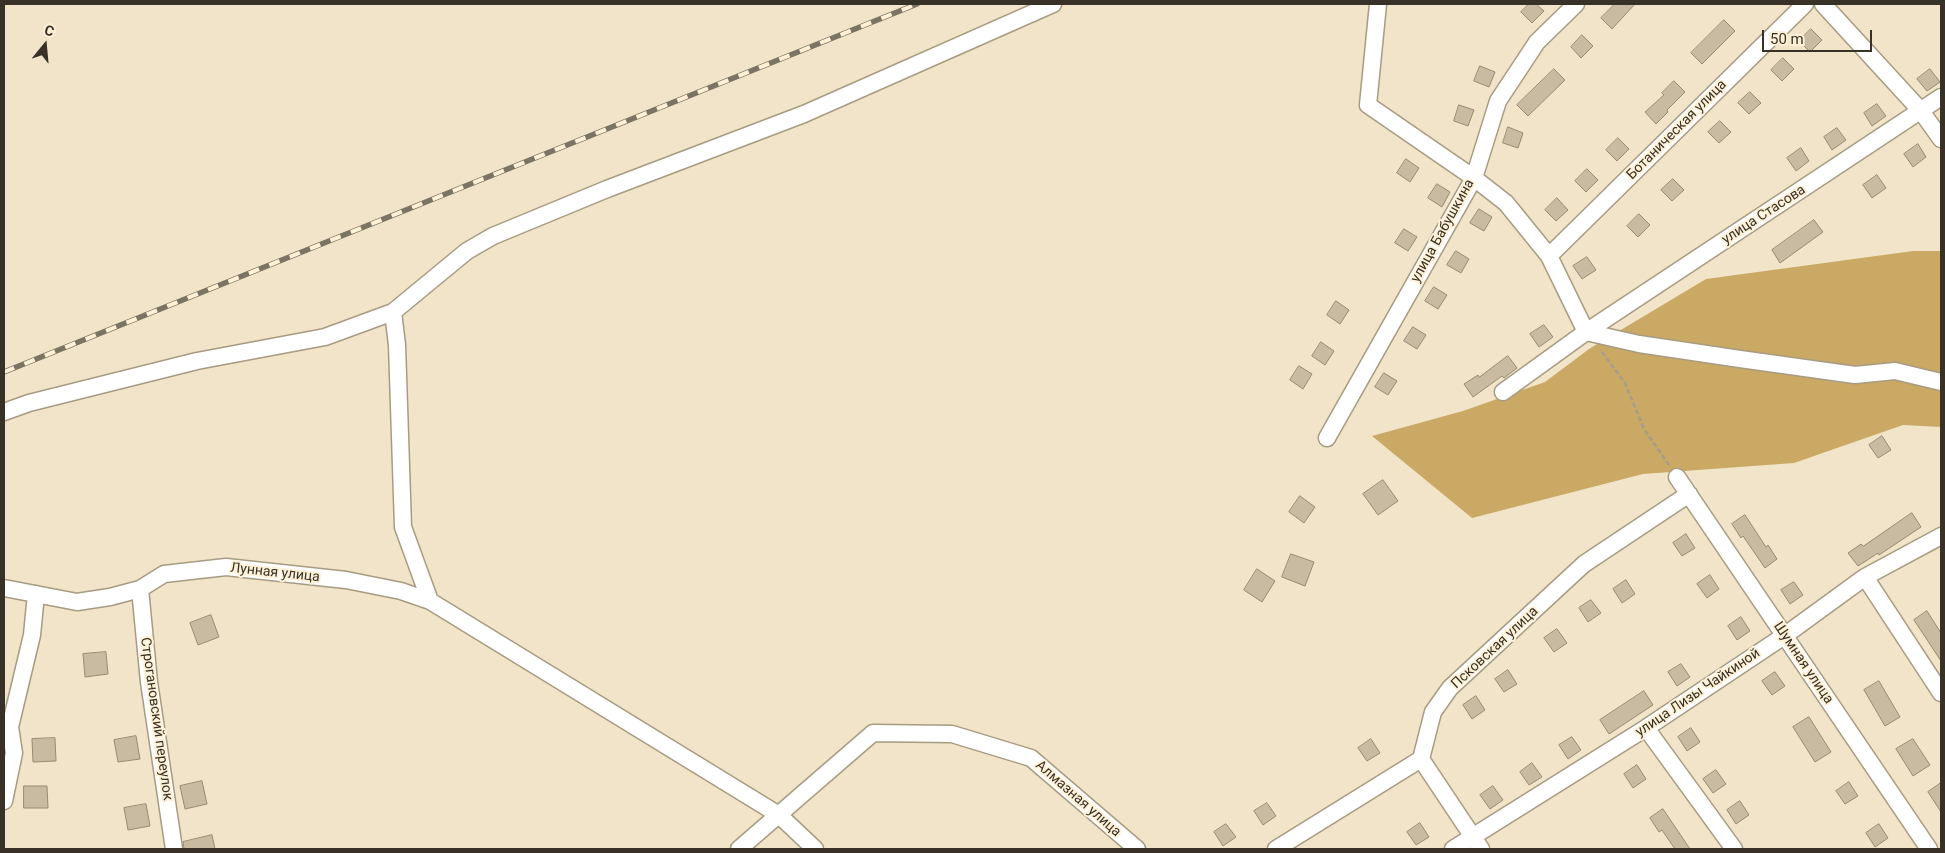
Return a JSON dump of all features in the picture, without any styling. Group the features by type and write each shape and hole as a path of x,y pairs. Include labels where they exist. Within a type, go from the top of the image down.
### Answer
{"street":[{"path":"4,412 29,403 197,361 325,337 393,312 467,251 493,236 607,189 804,114 1053,4"},
{"path":"1378,4 1368,105 1474,178 1506,203 1549,256 1586,332 1639,344 1740,359 1855,375 1895,371 1941,382"},
{"name":"улица Бабушкина","path":"1327,438 1474,178 1498,101 1537,42 1576,4"},
{"name":"Ботаническая улица","path":"1549,256 1805,4"},
{"path":"1823,4 1920,111 1941,139"},
{"name":"улица Стасова","path":"1504,392 1586,332 1941,98"},
{"path":"393,312 397,345 403,527 430,601"},
{"name":"Шумная улица","path":"1677,477 1929,849"},
{"name":"Псковская улица","path":"1421,759 1433,712 1450,688 1584,564 1689,494"},
{"name":"улица Лизы Чайкиной","path":"1453,849 1477,843 1784,636 1865,577 1941,536"},
{"name":"Лунная улица","path":"4,588 77,602 110,597 140,589 164,574 226,567 346,580 401,591 430,601 779,815 815,849"},
{"path":"1865,577 1941,693"},
{"name":"Строгановский переулок","path":"140,589 149,682 174,849"},
{"path":"4,801 14,753 10,727 32,635 36,594"},
{"path":"1646,728 1734,849"},
{"name":"Алмазная улица","path":"739,849 873,732 952,734 1031,758 1137,849"},
{"path":"1276,849 1421,759 1477,843"}],"path":[{"path":"1586,332 1625,383 1644,429 1677,477"}],"shaded area":[{"path":"1913,251 1941,251 1941,427 1903,425 1794,463 1643,474 1472,518 1372,436 1463,411 1545,382 1589,349 1706,279"}],"building":[{"path":"1529,4 1536,4 1544,11 1532,23 1521,12"},
{"path":"1615,4 1635,4 1612,29 1601,18"},
{"path":"1724,20 1735,31 1702,64 1691,53"},
{"path":"1811,29 1822,40 1810,52 1799,41"},
{"path":"1582,35 1593,46 1581,58 1571,47"},
{"path":"1783,58 1794,69 1782,81 1771,70"},
{"path":"1480,66 1495,72 1489,87 1474,81"},
{"path":"1554,69 1565,80 1528,116 1517,105"},
{"path":"1930,69 1940,82 1927,91 1917,79"},
{"path":"1674,81 1685,92 1656,124 1645,112 1664,95 1662,93"},
{"path":"1750,92 1761,103 1749,114 1738,103"},
{"path":"1877,104 1886,116 1872,126 1864,113"},
{"path":"1459,105 1474,110 1468,126 1454,121"},
{"path":"1720,121 1731,132 1719,143 1708,132"},
{"path":"1508,127 1523,133 1518,148 1503,143"},
{"path":"1837,128 1846,140 1832,150 1824,137"},
{"path":"1618,138 1629,149 1617,161 1606,150"},
{"path":"1918,144 1926,157 1913,167 1904,154"},
{"path":"1801,148 1809,161 1796,171 1787,158"},
{"path":"1406,159 1419,168 1410,182 1397,173"},
{"path":"1587,169 1598,180 1586,192 1575,181"},
{"path":"1877,175 1886,188 1872,198 1863,185"},
{"path":"1673,179 1684,190 1672,201 1661,190"},
{"path":"1437,184 1450,192 1442,207 1428,198"},
{"path":"1557,198 1568,210 1556,221 1545,210"},
{"path":"1479,209 1492,217 1484,231 1470,223"},
{"path":"1639,214 1650,225 1638,237 1627,226"},
{"path":"1814,220 1823,232 1780,263 1772,250"},
{"path":"1404,229 1417,237 1408,251 1395,243"},
{"path":"1456,251 1469,259 1461,273 1447,265"},
{"path":"1587,257 1596,270 1582,279 1573,266"},
{"path":"1434,287 1447,295 1438,309 1425,301"},
{"path":"1336,301 1349,310 1340,324 1327,315"},
{"path":"1544,325 1553,337 1539,347 1530,334"},
{"path":"1413,327 1426,335 1417,349 1404,341"},
{"path":"1321,342 1334,351 1325,365 1312,356"},
{"path":"1508,356 1517,368 1504,378 1502,376 1473,397 1464,384 1478,375 1479,377"},
{"path":"1299,366 1312,374 1303,389 1290,380"},
{"path":"1384,373 1397,381 1388,395 1375,387"},
{"path":"1882,436 1891,450 1878,458 1869,445"},
{"path":"1383,480 1398,501 1378,515 1363,494"},
{"path":"1300,496 1315,507 1304,523 1289,512"},
{"path":"1912,513 1921,527 1879,555 1878,553 1858,566 1848,553 1861,544 1863,546"},
{"path":"1745,515 1766,547 1768,545 1777,559 1765,568 1743,536 1741,538 1732,524"},
{"path":"1686,534 1695,548 1682,556 1673,543"},
{"path":"1291,554 1314,562 1305,586 1282,577"},
{"path":"1257,569 1275,581 1262,602 1244,590"},
{"path":"1710,575 1719,589 1707,598 1697,584"},
{"path":"1626,580 1635,594 1622,603 1613,589"},
{"path":"1794,582 1803,595 1790,604 1781,590"},
{"path":"1591,600 1601,613 1588,622 1579,608"},
{"path":"1927,611 1941,633 1941,661 1914,620"},
{"path":"211,615 219,637 198,645 190,623"},
{"path":"1741,617 1750,631 1737,640 1728,626"},
{"path":"1557,629 1567,643 1554,652 1544,638"},
{"path":"106,652 108,674 85,677 83,654"},
{"path":"1681,664 1690,677 1677,686 1668,672"},
{"path":"1508,670 1517,684 1504,692 1495,679"},
{"path":"1775,672 1785,686 1772,695 1762,681"},
{"path":"1879,681 1900,717 1885,726 1864,690"},
{"path":"1644,691 1653,705 1609,734 1600,720"},
{"path":"1476,696 1485,710 1472,719 1463,705"},
{"path":"1809,717 1831,752 1815,762 1793,727"},
{"path":"1691,728 1700,742 1687,751 1678,737"},
{"path":"136,736 140,759 118,762 114,740"},
{"path":"1572,737 1581,750 1568,759 1559,745"},
{"path":"55,738 56,761 33,762 32,739"},
{"path":"1371,739 1380,753 1367,761 1358,748"},
{"path":"1913,739 1930,765 1913,776 1896,749"},
{"path":"1532,763 1542,777 1529,785 1520,772"},
{"path":"1637,765 1646,779 1633,788 1624,774"},
{"path":"1716,770 1726,784 1713,793 1703,779"},
{"path":"202,781 207,804 185,809 180,786"},
{"path":"1849,782 1858,796 1845,804 1836,791"},
{"path":"1941,783 1941,812 1928,792"},
{"path":"24,786 47,786 48,808 24,808"},
{"path":"1493,786 1503,800 1490,809 1480,795"},
{"path":"1740,801 1749,815 1736,824 1727,810"},
{"path":"1267,803 1276,816 1263,825 1254,811"},
{"path":"146,804 150,826 128,830 124,808"},
{"path":"1663,809 1690,849 1675,849 1662,830 1659,832 1650,818"},
{"path":"1420,823 1429,837 1416,845 1407,832"},
{"path":"1226,824 1236,837 1223,846 1214,832"},
{"path":"1879,824 1888,838 1875,847 1866,833"},
{"path":"212,835 215,849 184,849 183,842"}],"railway":[{"path":"4,372 917,4"}]}
